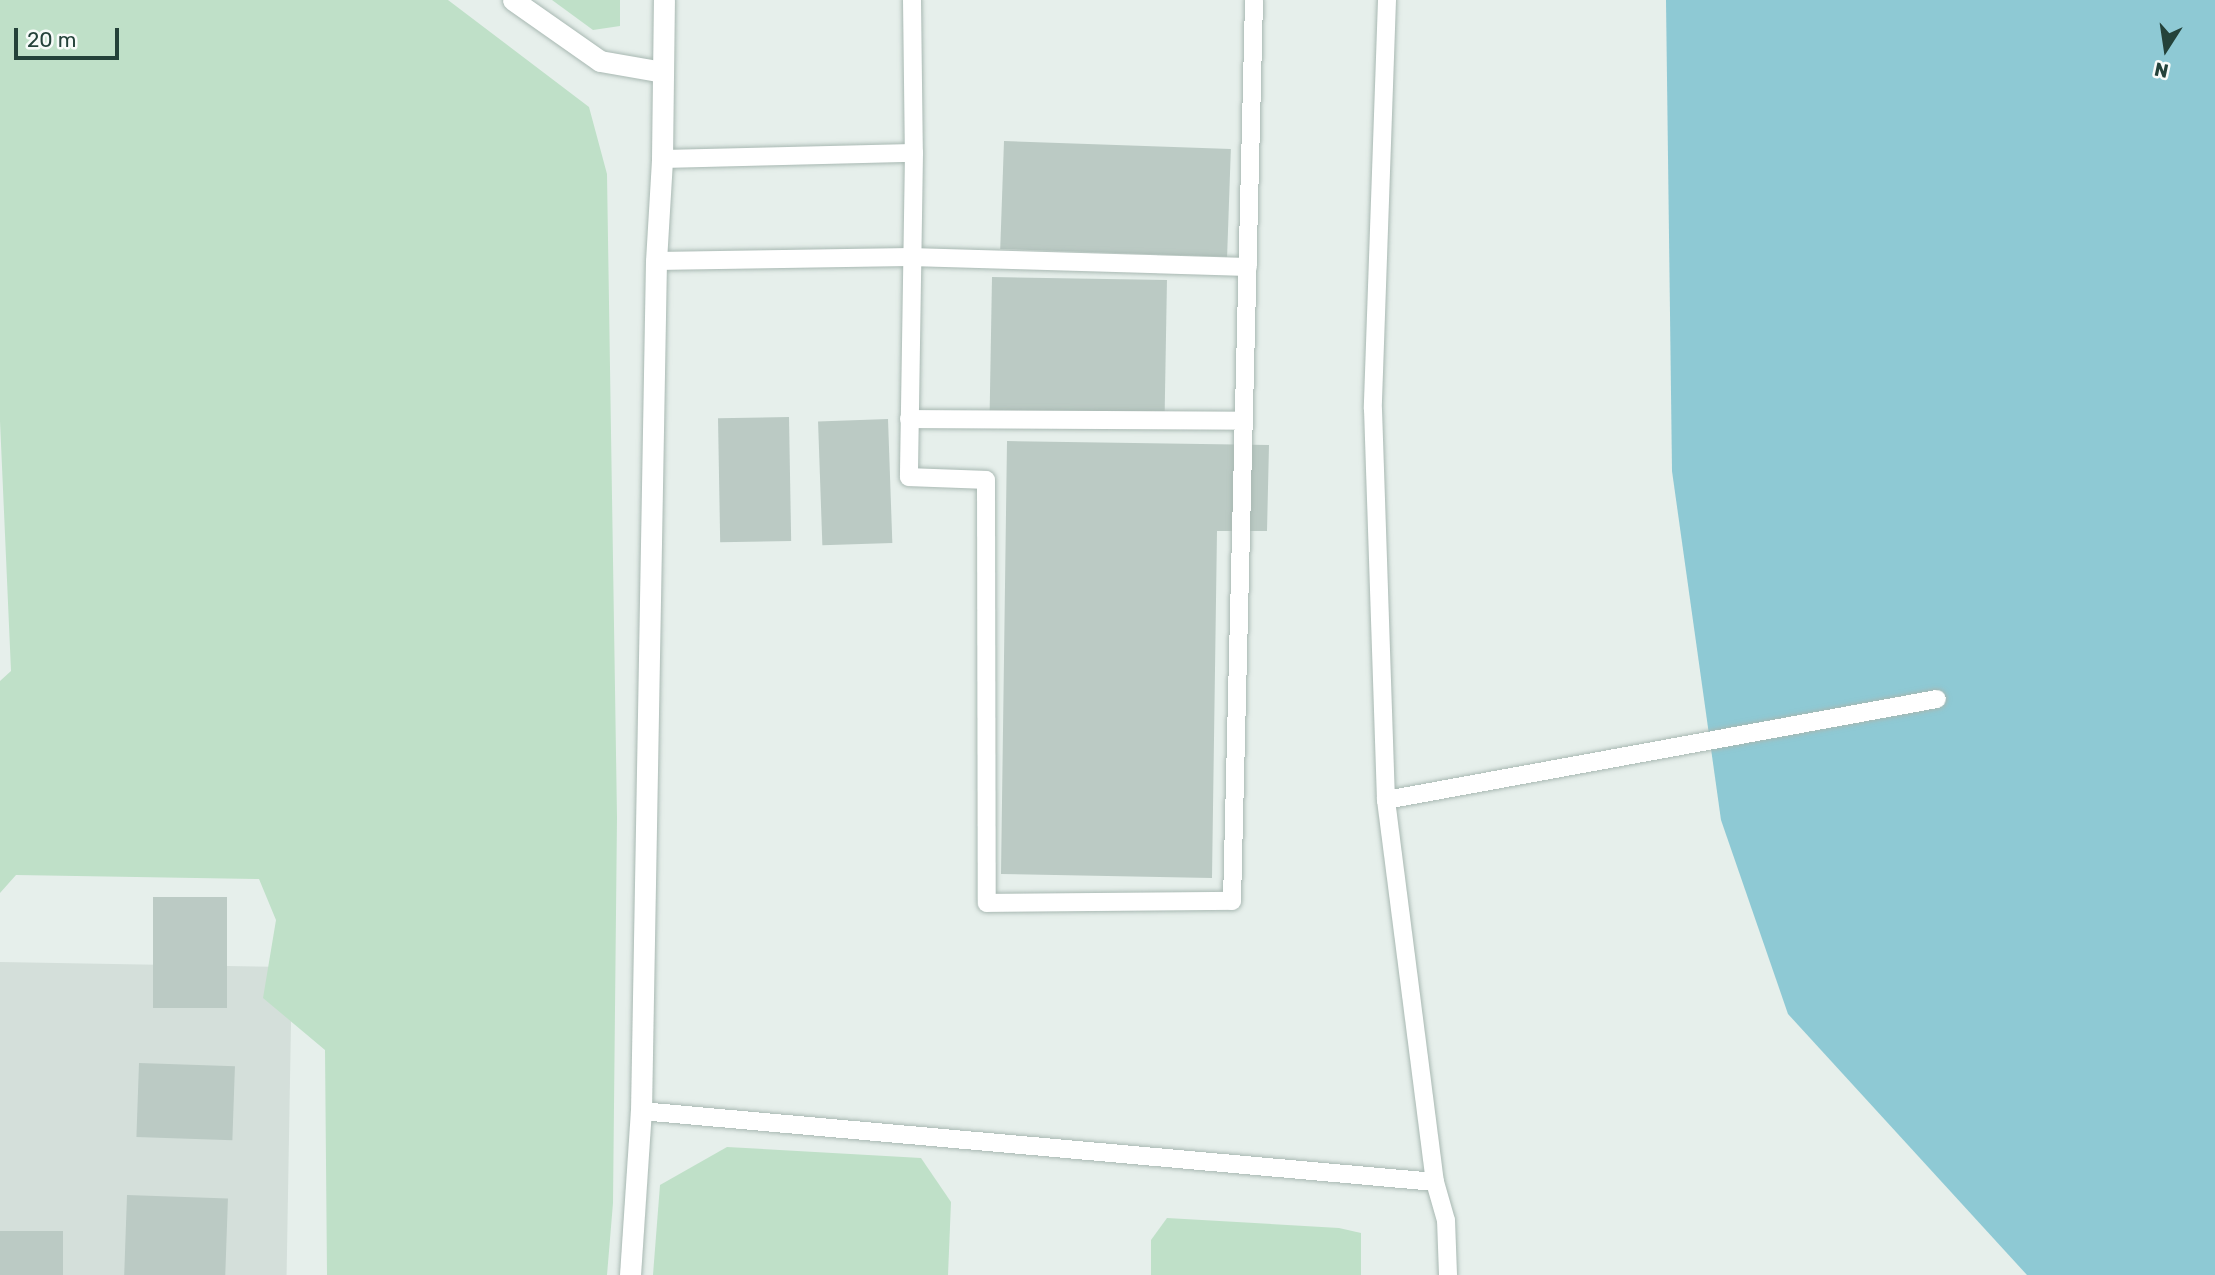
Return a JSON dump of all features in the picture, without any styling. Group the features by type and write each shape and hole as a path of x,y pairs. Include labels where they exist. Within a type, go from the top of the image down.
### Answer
{"street":[{"path":"513,0 600,61 663,72"},
{"path":"630,1275 642,1111 656,261 662,159 664,0"}],"lane":[{"path":"912,0 914,153 910,257 909,477 986,480 987,903 1232,901 1254,0"},
{"path":"1387,0 1373,409 1386,800 1434,1182 1446,1220 1448,1275"},
{"path":"662,159 914,153"},
{"path":"656,261 910,257 1248,267"},
{"path":"909,419 1244,421"},
{"path":"1386,800 1937,699"},
{"path":"642,1111 1434,1182"}],"shaded area":[{"path":"0,962 292,967 287,1275 0,1275"}],"green space":[{"path":"0,0 448,0 589,107 607,174 617,817 613,1203 607,1275 327,1275 325,1050 263,998 276,920 259,879 16,875 0,893 0,681 11,671 0,421"},
{"path":"552,0 620,0 620,26 593,30"},
{"path":"727,1147 921,1158 951,1202 948,1275 653,1275 660,1185"},
{"path":"1167,1218 1339,1228 1361,1233 1361,1275 1151,1275 1151,1240"}],"water":[{"path":"1666,0 2215,0 2215,1275 2027,1275 1788,1014 1721,820 1672,471"}],"building":[{"path":"1004,141 1231,149 1227,257 1000,249"},
{"path":"992,277 1167,280 1165,415 990,412"},
{"path":"789,417 791,541 720,542 718,418"},
{"path":"888,419 892,543 822,545 818,421"},
{"path":"1007,441 1269,445 1267,531 1217,531 1212,878 1001,874"},
{"path":"153,897 227,897 227,1008 153,1008"},
{"path":"139,1063 235,1066 232,1140 136,1137"},
{"path":"127,1195 228,1199 225,1275 124,1275"},
{"path":"0,1231 63,1231 63,1275 0,1275"}]}
